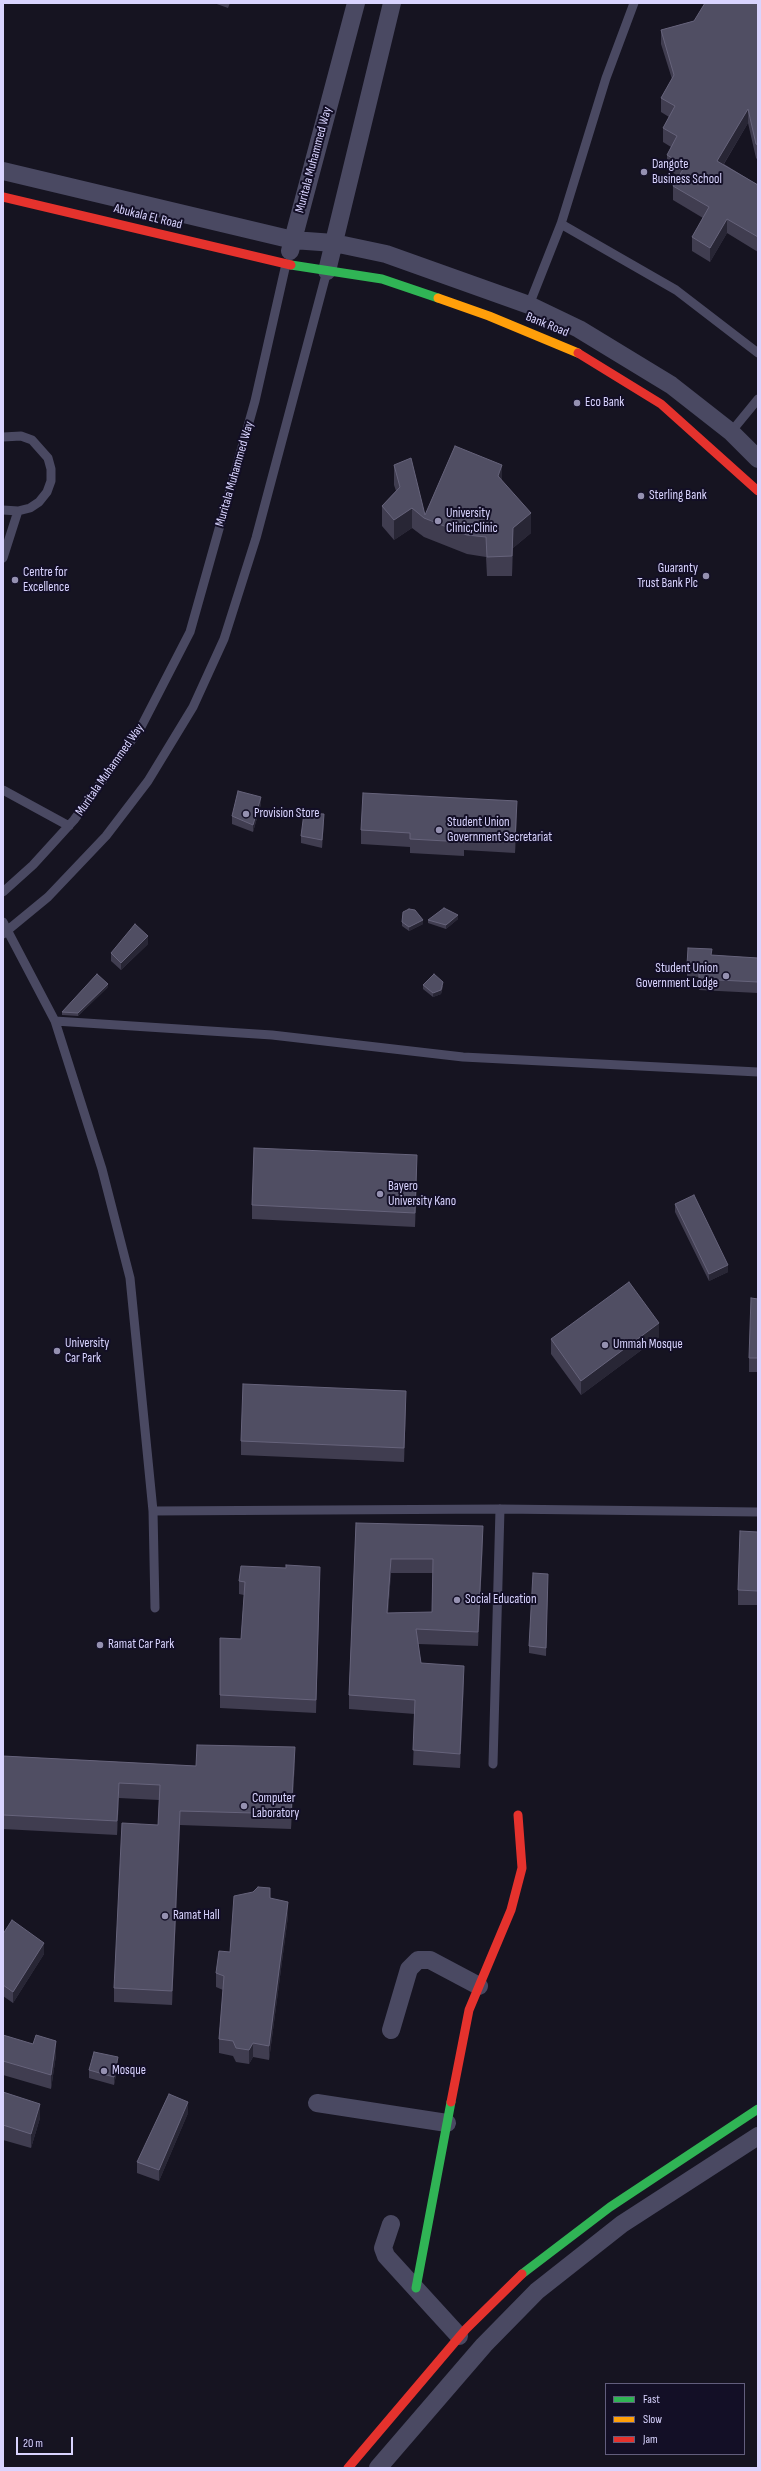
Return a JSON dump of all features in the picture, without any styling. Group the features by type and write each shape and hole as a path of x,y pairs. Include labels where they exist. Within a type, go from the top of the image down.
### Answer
{"street":[{"name":"Muritala Muhammed Way","path":"286,264 356,3"},
{"path":"327,271 392,3"},
{"path":"3,171 293,240 334,243 386,254 528,305 579,329 671,385 731,432 758,459"},
{"name":"Abukala EL Road","path":"3,197 286,264"},
{"name":"Bank Road","path":"286,264 382,279 489,316 573,350 661,404 758,491"},
{"path":"416,2288 469,2010 510,1910 522,1868 518,1815"},
{"path":"390,2030 409,1969 418,1960 430,1960 479,1986"},
{"path":"317,2104 447,2123"},
{"path":"348,2468 459,2336 519,2276 610,2206 758,2109"},
{"path":"378,2468 484,2345 532,2297 622,2224 758,2136"},
{"path":"610,2206 622,2224"},
{"path":"391,2224 383,2248 386,2256 459,2336"}],"lane":[{"path":"528,305 561,224 606,78 634,3"},
{"path":"561,224 676,290 758,353"},
{"name":"Muritala Muhammed Way","path":"3,892 33,865 69,826 141,728 190,632 255,401 286,264"},
{"path":"155,1608 152,1511 130,1278 102,1169 55,1021 5,929 48,897 106,836 148,781 193,707 224,639 256,538 327,271"},
{"path":"731,432 758,399"},
{"path":"3,438 21,436 32,440 48,458 51,469 51,481 43,497 30,508 18,511 3,510"},
{"path":"3,558 18,511"},
{"path":"3,790 69,826"},
{"path":"55,1021 272,1035 463,1057 758,1072"},
{"path":"152,1511 500,1509 758,1512"},
{"path":"493,1764 500,1509"}],"building":[{"path":"705,3 758,3 758,145 756,144 748,109 717,161 758,185 758,237 727,219 710,248 692,237 709,207 673,186 685,166 667,155 677,136 663,128 675,106 661,98 674,75 661,30 694,21"},
{"path":"455,446 502,465 498,476 531,513 513,528 512,556 487,557 486,537 467,535 424,518 412,508 394,520 382,506 400,487 394,465 411,458 425,515"},
{"name":"Provision Store","path":"238,791 261,797 253,825 232,816"},
{"name":"Student Union Government Secretariat","path":"363,793 517,801 515,839 464,836 464,842 410,839 410,833 361,830"},
{"path":"304,813 324,814 322,840 301,836"},
{"path":"444,908 458,915 446,925 428,920"},
{"path":"409,909 415,910 423,920 409,927 402,922 403,912"},
{"path":"135,924 148,936 121,963 111,953"},
{"path":"688,948 712,949 711,955 758,958 758,982 699,979 699,966 687,965"},
{"path":"97,974 108,984 78,1013 62,1012"},
{"path":"434,974 443,982 441,990 433,993 423,985"},
{"path":"254,1148 417,1155 415,1213 252,1205"},
{"path":"694,1195 728,1265 709,1274 675,1204"},
{"name":"Ummah Mosque","path":"629,1282 659,1323 581,1381 551,1339"},
{"path":"751,1298 758,1299 758,1358 749,1358"},
{"path":"243,1384 406,1391 404,1448 241,1441"},
{"path":"356,1523 483,1526 478,1632 416,1629 421,1663 464,1666 460,1754 413,1750 415,1700 349,1695","holes":["391,1559 433,1559 432,1612 387,1613"]},
{"path":"740,1531 758,1532 758,1591 738,1590"},
{"path":"286,1565 320,1567 316,1700 220,1695 220,1638 241,1639 245,1582 239,1581 241,1566 286,1568"},
{"path":"533,1573 548,1574 546,1648 529,1646"},
{"path":"197,1745 295,1747 291,1814 180,1811 172,1991 114,1988 122,1823 158,1825 160,1785 119,1783 117,1821 3,1815 3,1756 196,1766"},
{"path":"258,1887 270,1888 270,1898 288,1902 269,2046 253,2043 249,2050 236,2048 233,2041 219,2039 224,1976 216,1973 219,1951 230,1952 234,1896 253,1892"},
{"path":"12,1920 44,1943 13,1992 3,1985 3,1934"},
{"path":"3,2035 33,2044 36,2035 56,2041 51,2075 3,2061"},
{"path":"94,2052 118,2057 114,2077 89,2070"},
{"path":"3,2092 40,2104 31,2134 3,2125"},
{"path":"169,2094 188,2102 159,2170 137,2162"}],"traffic: fast":[{"path":"291,265 382,279 438,298"},
{"path":"416,2288 451,2102"},
{"path":"522,2274 610,2207 758,2109"}],"traffic: slow":[{"path":"438,298 489,316 578,353"}],"traffic: jam":[{"path":"3,197 291,265"},
{"path":"578,353 661,404 758,491"},
{"path":"451,2102 469,2010 511,1910 522,1868 518,1815"},
{"path":"348,2468 466,2329 522,2274"}],"place":[{"name":"Dangote Business School","path":"644,172"},
{"name":"Eco Bank","path":"577,403"},
{"name":"Sterling Bank","path":"641,496"},
{"name":"University Clinic;Clinic","path":"438,521"},
{"name":"Guaranty Trust Bank Plc","path":"706,576"},
{"name":"Centre for Excellence","path":"15,580"},
{"name":"Provision Store","path":"246,814"},
{"name":"Student Union Government Secretariat","path":"439,830"},
{"name":"Student Union Government Lodge","path":"726,976"},
{"name":"Bayero University Kano","path":"380,1194"},
{"name":"Ummah Mosque","path":"605,1345"},
{"name":"University Car Park","path":"57,1351"},
{"name":"Social Education","path":"457,1600"},
{"name":"Ramat Car Park","path":"100,1645"},
{"name":"Computer Laboratory","path":"244,1806"},
{"name":"Ramat Hall","path":"165,1916"},
{"name":"Mosque","path":"104,2071"}]}
